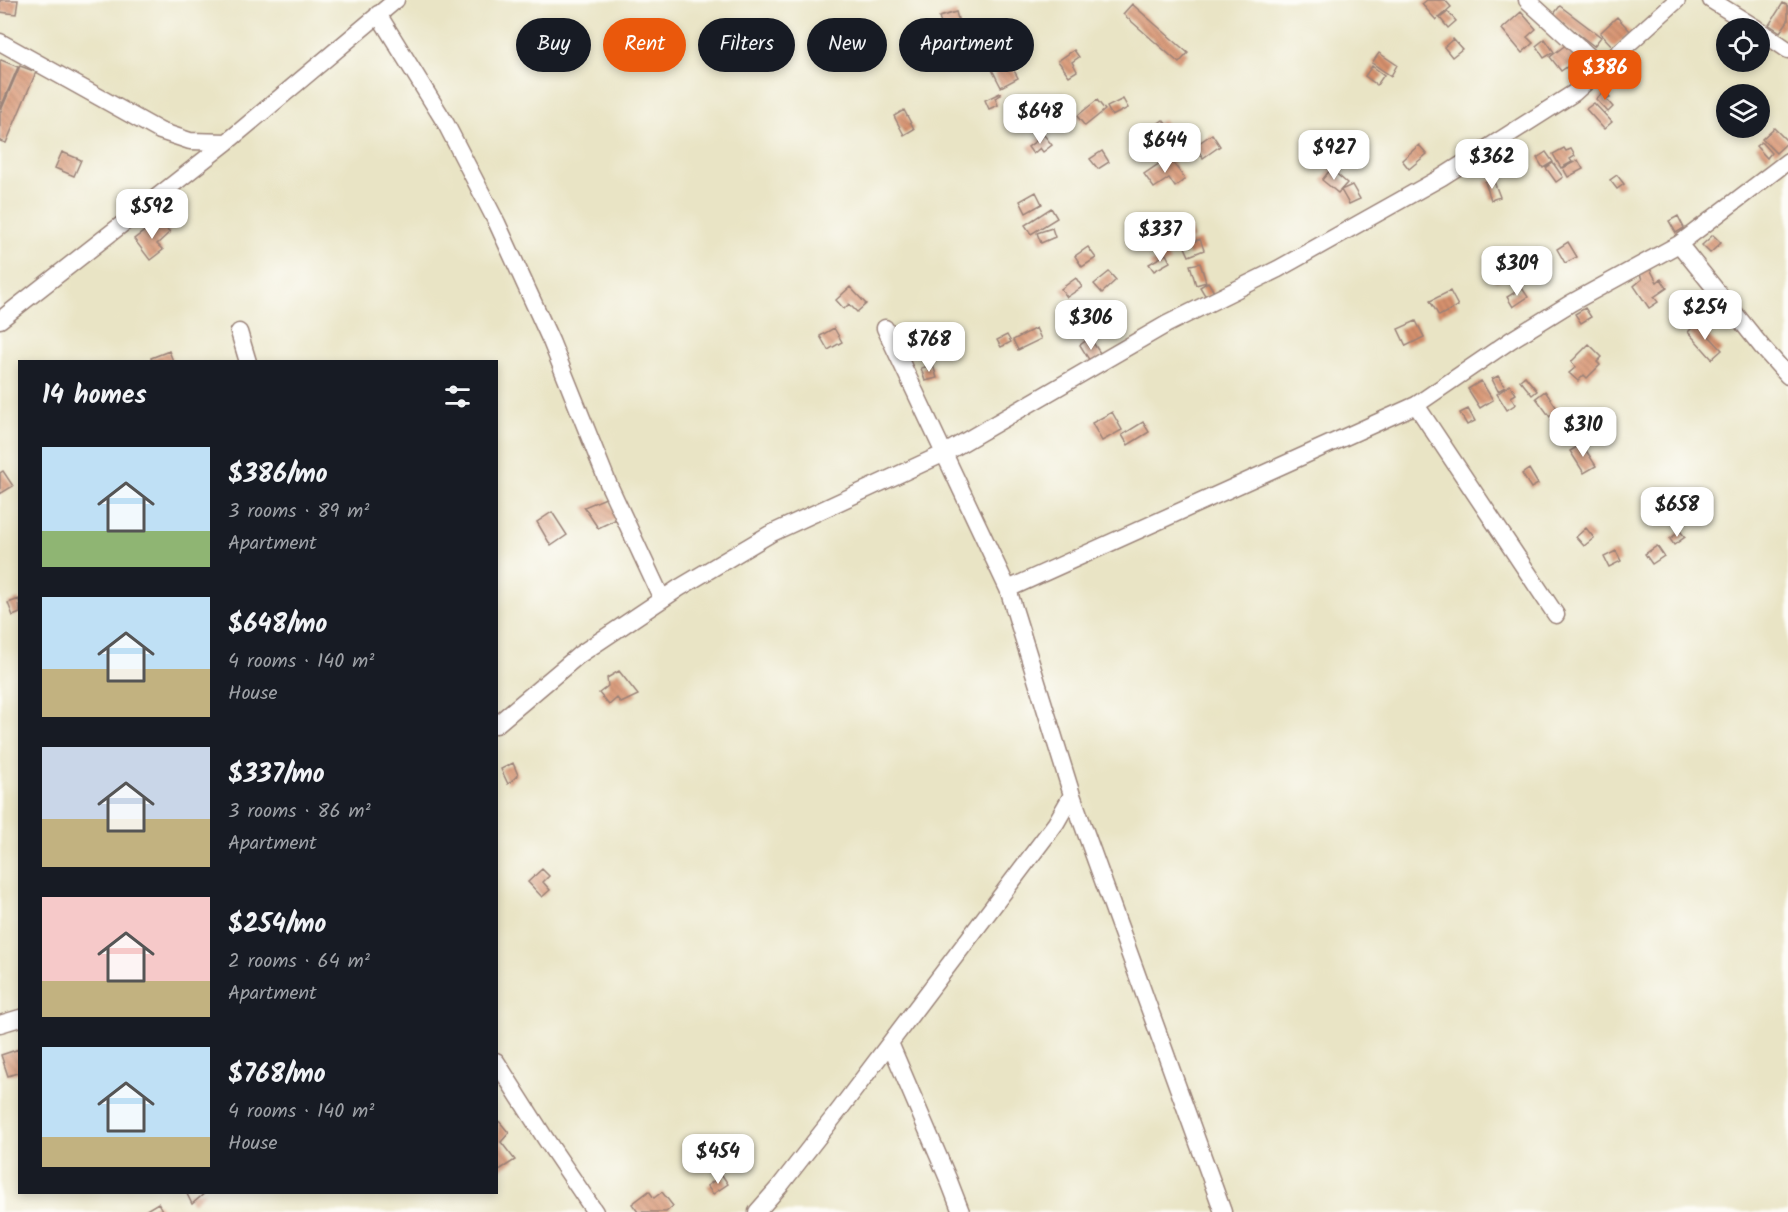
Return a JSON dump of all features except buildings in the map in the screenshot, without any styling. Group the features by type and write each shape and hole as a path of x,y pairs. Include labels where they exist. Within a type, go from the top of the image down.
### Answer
{"street":[{"path":"0,320 227,142 396,0"},
{"path":"1527,0 1602,68"},
{"path":"498,723 579,656 662,599 770,534 945,453 1167,324 1278,270 1442,177 1574,93 1677,0"},
{"path":"1711,0 1740,18"},
{"path":"378,14 446,124 497,223 551,341 608,483 662,599"},
{"path":"1770,38 1788,50"},
{"path":"0,42 160,131 190,141 227,142"},
{"path":"1008,589 1416,405 1511,340 1571,303 1679,244 1788,161"},
{"path":"1679,244 1788,376"},
{"path":"885,328 1008,589 1072,795 1223,1212"},
{"path":"239,332 247,360"},
{"path":"1416,405 1556,615"},
{"path":"757,1212 779,1187 890,1043 1056,823 1072,795"},
{"path":"0,1024 18,1019"},
{"path":"890,1043 961,1212"},
{"path":"498,1064 595,1212"}]}
